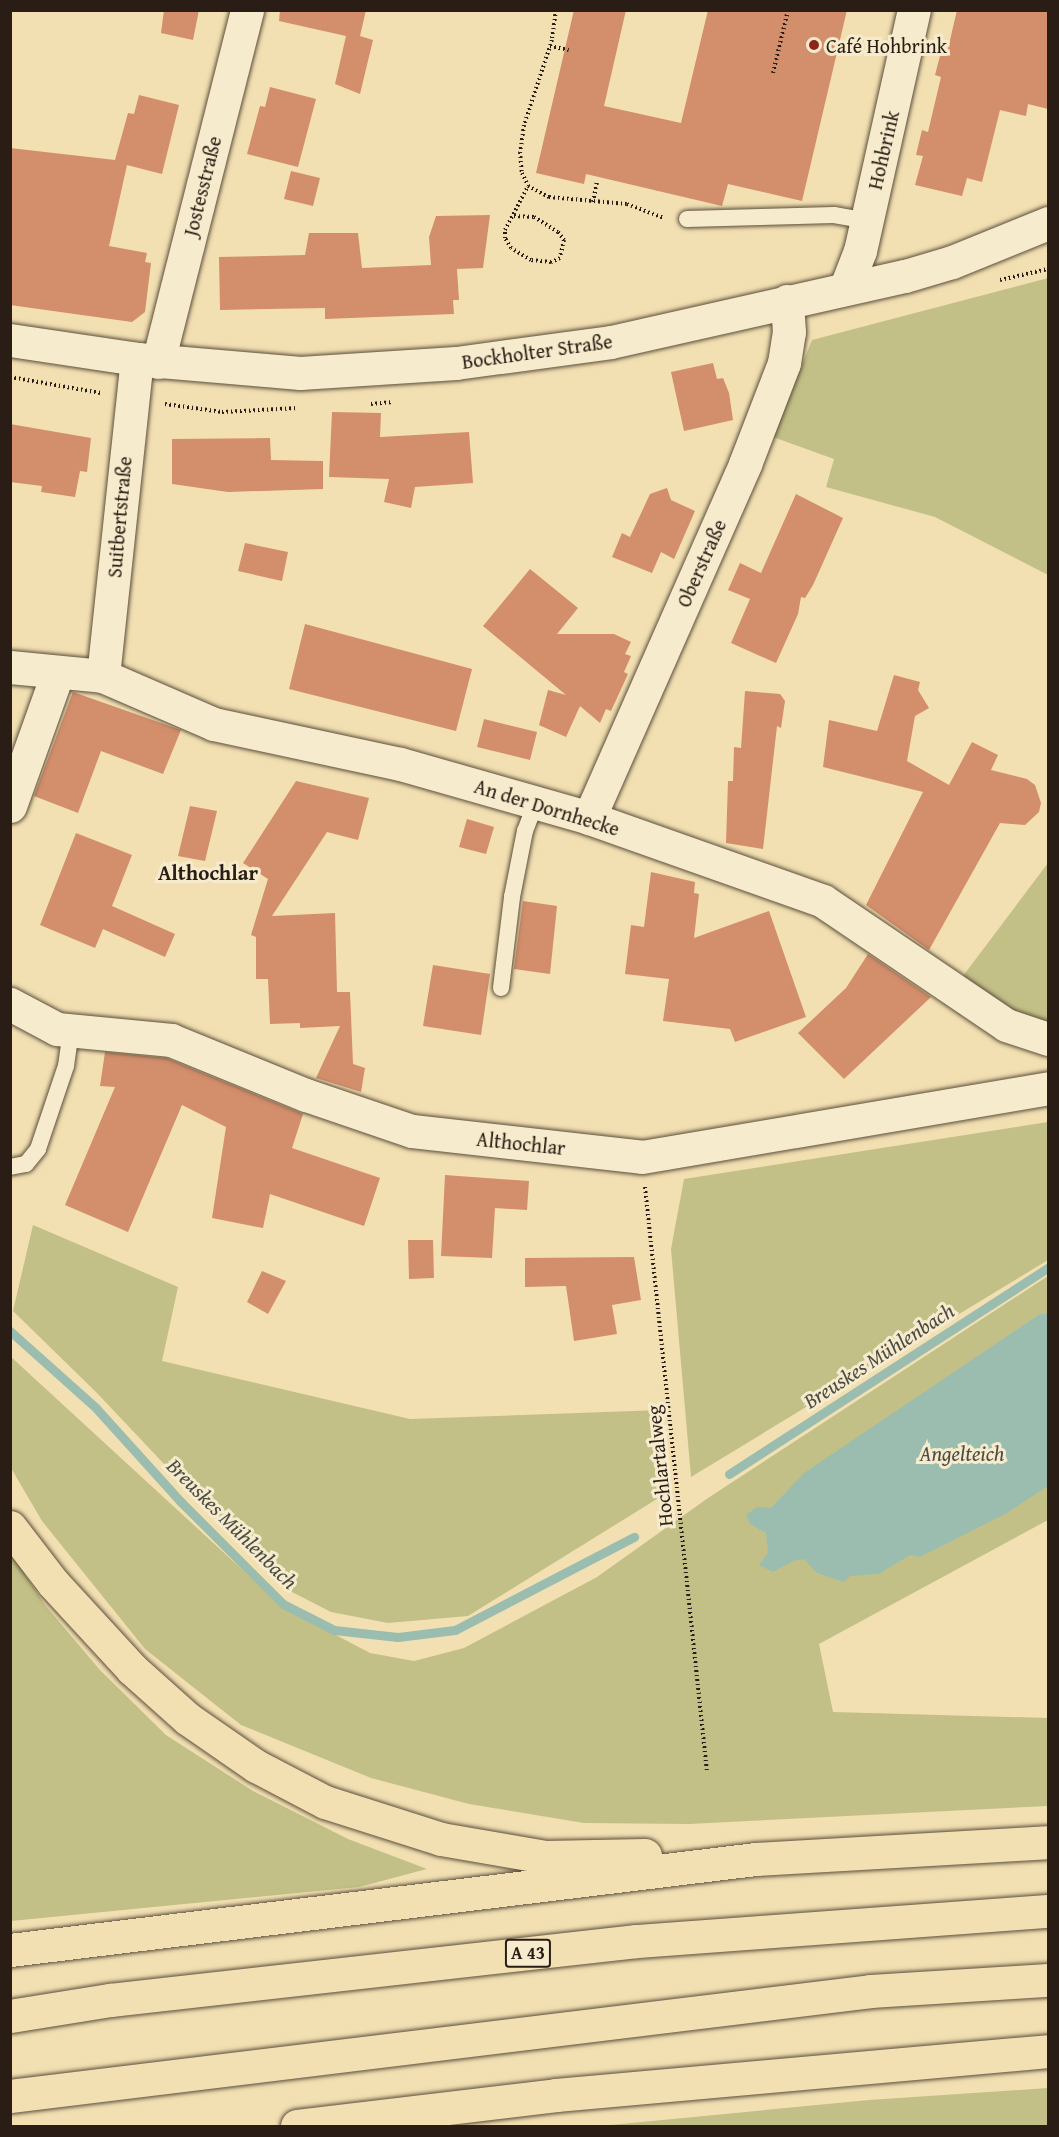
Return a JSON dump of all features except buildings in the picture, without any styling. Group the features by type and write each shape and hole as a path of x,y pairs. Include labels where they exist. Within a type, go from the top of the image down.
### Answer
{"highway":[{"path":"10,1527 53,1583 124,1660 188,1719 256,1766 325,1802 441,1839 545,1857 693,1854 755,1859"},
{"path":"10,1950 755,1859 1048,1842"},
{"name":"A 43","path":"10,2016 110,2000 638,1941 1048,1911"},
{"path":"10,2096 871,1991 1048,1980"},
{"path":"297,2127 567,2094 1048,2051"}],"street":[{"name":"Jostesstraße","path":"147,361 247,10"},
{"name":"Hohbrink","path":"846,287 867,222 914,10"},
{"name":"Bockholter Straße","path":"10,340 147,361 300,373 456,363 611,342 952,262 1048,223"},
{"name":"Oberstraße","path":"589,818 745,464 784,363 789,333 787,301"},
{"name":"Suitbertstraße","path":"103,676 147,361"},
{"name":"An der Dornhecke","path":"10,667 103,676 214,724 400,764 589,818 823,901 1006,1025 1048,1038"},
{"path":"10,806 58,672"},
{"name":"Althochlar","path":"10,1004 57,1029 171,1040 306,1095 412,1131 642,1157 1048,1088"}],"lane":[{"path":"687,219 834,215 867,222"},
{"path":"501,988 514,886 525,831 536,803"},
{"path":"10,1167 26,1164 39,1149 66,1066 71,1030"}],"path":[{"path":"556,10 550,46 524,125 520,152 522,173 528,186 549,197 627,204 659,217 687,219"},
{"path":"773,73 788,10"},
{"path":"550,46 569,50"},
{"path":"593,202 597,181"},
{"path":"514,216 534,217 558,232 564,240 560,258 540,262 511,248 505,230 528,186"},
{"path":"990,283 1048,269"},
{"name":"Hochlartalweg","path":"642,1157 707,1772"}],"shaded area":[{"path":"1048,278 1048,575 935,517 826,487 834,459 773,437 812,340"},
{"path":"1048,863 1048,1024 998,1008 960,980"},
{"path":"1048,1122 1048,1260 691,1477 671,1249 684,1179"},
{"path":"33,1225 178,1287 162,1361 410,1419 661,1410 665,1494 468,1616 388,1623 331,1612 292,1592 252,1557 96,1392 13,1311"},
{"path":"1048,1276 1048,1520 819,1644 833,1712 1048,1718 1048,1806 689,1824 584,1823 469,1804 371,1778 241,1725 145,1649 42,1521 11,1468 10,1356 283,1607 370,1653 414,1661 464,1648 597,1577 708,1498"},
{"path":"11,1553 45,1605 100,1670 166,1735 253,1791 348,1839 427,1869 359,1887 11,1921"},
{"path":"1048,2088 1048,2126 600,2126 869,2100"}],"water":[{"name":"Angelteich","path":"1040,1314 1048,1314 1048,1486 1007,1513 920,1557 910,1555 879,1574 850,1576 844,1582 817,1573 804,1559 793,1561 773,1572 759,1565 768,1553 766,1533 750,1524 746,1515 757,1507 771,1508 804,1473"}],"waterway":[{"name":"Breuskes Mühlenbach","path":"729,1474 1048,1268"},
{"name":"Breuskes Mühlenbach","path":"10,1331 96,1408 180,1501 283,1604 334,1630 398,1637 455,1630 634,1537"}],"place":[{"name":"Café Hohbrink","path":"814,45"}],"district":[{"name":"Althochlar","path":"208,873"}]}
